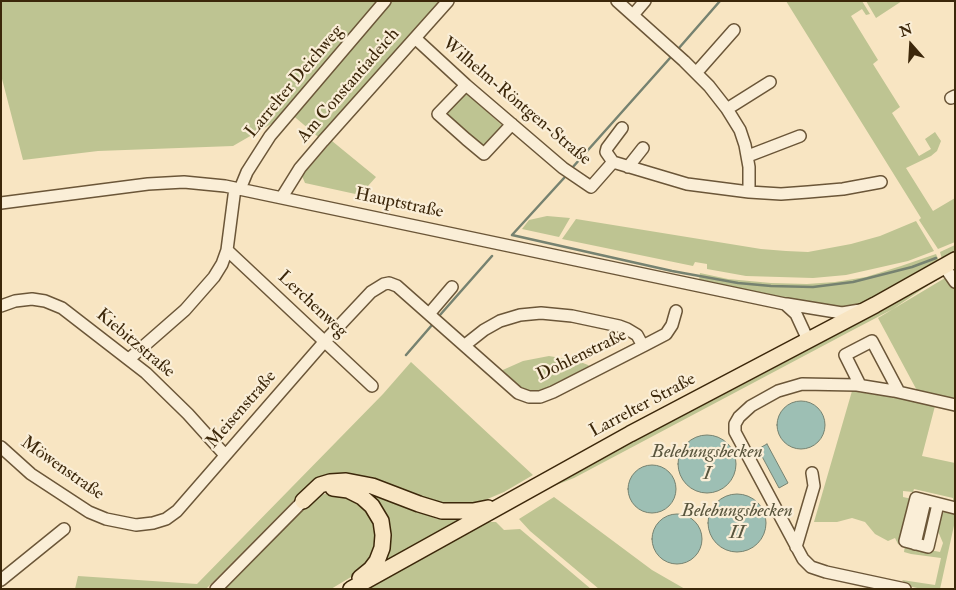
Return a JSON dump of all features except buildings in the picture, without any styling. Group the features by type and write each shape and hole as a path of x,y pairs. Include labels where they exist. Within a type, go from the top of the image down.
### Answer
{"main road":[{"name":"Larrelter Straße","path":"351,589 497,507 950,263"},
{"path":"303,501 320,485 346,481 372,486 442,511 473,511 497,507"},
{"path":"303,501 325,489 342,489 362,497 378,514 383,528 382,548 371,569 346,589"}],"street":[{"name":"Larrelter Deichweg","path":"129,359 194,300 222,264 227,250 238,188 247,172 270,136 384,1"},
{"name":"Am Constantiadeich","path":"282,197 300,168 448,1"},
{"path":"617,1 696,73 727,109 740,130 748,156 749,192"},
{"path":"633,15 645,1"},
{"path":"696,73 734,30"},
{"name":"Wilhelm-Röntgen-Straße","path":"415,38 466,85 563,168 591,187 613,162 687,184 749,192 780,194 808,192 843,189 881,182"},
{"path":"727,109 770,82"},
{"path":"466,85 438,114 488,157 512,124"},
{"path":"613,162 606,152 607,148 622,128"},
{"path":"748,156 800,136"},
{"path":"628,167 643,148"},
{"name":"Hauptstraße","path":"1,203 128,186 198,183 238,188 282,197 785,304 842,313 867,309"},
{"name":"Lerchenweg","path":"227,250 372,386"},
{"path":"950,263 955,282"},
{"name":"Dohlenstraße","path":"325,341 371,292 389,283 397,286 518,393 534,397 553,392 666,334 672,325 676,311"},
{"path":"429,314 452,287"},
{"name":"Kiebitzstraße","path":"1,306 16,301 32,299 45,301 78,319 129,359 188,414 226,455"},
{"path":"785,304 796,314 808,340"},
{"name":"Dohlenstraße","path":"465,346 484,330 500,321 520,315 541,313 572,316 619,326 637,335 643,346"},
{"name":"Meisenstraße","path":"185,502 325,341"},
{"path":"860,386 845,355 872,341 899,392"},
{"path":"905,589 826,572 811,567 803,560 736,432 737,420 745,410 778,391 802,384 860,386 899,392 955,405"},
{"name":"Möwenstraße","path":"1,448 31,474 82,508 106,519 129,524 153,523 166,519 185,502"},
{"path":"796,547 814,486 812,474"},
{"path":"938,504 928,547 915,544 920,499 955,508"},
{"path":"216,589 303,501"},
{"path":"1,580 64,529"}],"green space":[{"path":"1,1 448,1 323,141 290,113 233,146 98,151 23,160 1,75"},
{"path":"786,1 862,1 870,14 866,15 862,9 851,16 878,60 873,64 900,107 892,113 919,156 931,149 925,139 935,132 941,141 937,151 931,156 906,168 933,211 955,198 955,242 938,249 919,220 921,218"},
{"path":"866,1 902,1 876,18"},
{"path":"465,92 503,126 484,148 445,114"},
{"path":"332,141 376,177 360,195 305,183 302,176"},
{"path":"547,216 570,218 559,237 522,229 529,220"},
{"path":"576,219 761,249 808,252 851,244 880,236 916,221 934,251 908,261 846,275 813,278 746,276 707,269 707,264 695,262 693,266 562,239"},
{"path":"955,245 955,252 942,259 940,252"},
{"path":"936,254 939,261 866,302 851,307 834,308 699,280 700,273 728,279 771,283 807,284 835,282 866,277"},
{"path":"950,275 955,282 955,405 921,398 878,318"},
{"path":"942,276 893,309 574,478 546,489 685,412"},
{"path":"549,356 578,361 588,365 595,371 534,397 496,373 523,361"},
{"path":"411,362 533,475 504,492 478,503 448,507 418,497 372,477 343,473 319,478 304,490 206,589 75,589 78,576 197,584 383,394"},
{"path":"852,391 916,401 935,406 922,456 955,463 955,505 953,504 953,498 914,489 913,492 903,491 903,497 912,499 903,546 898,544 895,538 888,541 875,534 865,522 852,518 837,522 814,522"},
{"path":"355,486 437,519 464,519 381,566 388,546"},
{"path":"334,492 353,496 369,511 376,524 376,548 366,566 331,589 223,589 316,496"},
{"path":"554,497 652,570 685,589 599,589 530,531 519,519"},
{"path":"946,511 955,513 955,521 940,589 922,589 908,586 902,580 935,585 941,558 904,552 905,545 940,552 943,543 937,529 941,514"},
{"path":"471,522 496,522 504,530 520,529 591,589 351,589"}],"water":[{"path":"796,401 806,401 818,408 825,420 825,430 818,442 806,449 796,449 788,445 781,438 777,430 777,420 781,412 788,405"},
{"name":"Belebungsbecken I","path":"707,435 718,437 731,448 736,464 734,475 723,488 707,493 696,491 683,480 678,464 680,453 691,440"},
{"path":"767,444 788,483 779,488 758,449"},
{"path":"647,465 657,465 666,469 672,475 675,480 675,498 666,509 657,513 647,513 638,509 632,503 628,494 628,484 632,475 638,469"},
{"name":"Belebungsbecken II","path":"737,494 753,499 761,507 766,523 761,539 753,547 737,552 721,547 713,539 708,523 713,507 721,499"},
{"path":"677,514 695,521 702,539 695,557 677,564 659,557 652,539 659,521"}],"waterway":[{"path":"679,48 720,1"},
{"path":"572,168 670,58"},
{"path":"564,178 512,235 672,271 738,283 771,286 813,287 853,282 912,267 936,258"},
{"path":"440,315 492,256"},
{"path":"406,355 432,325"}]}
